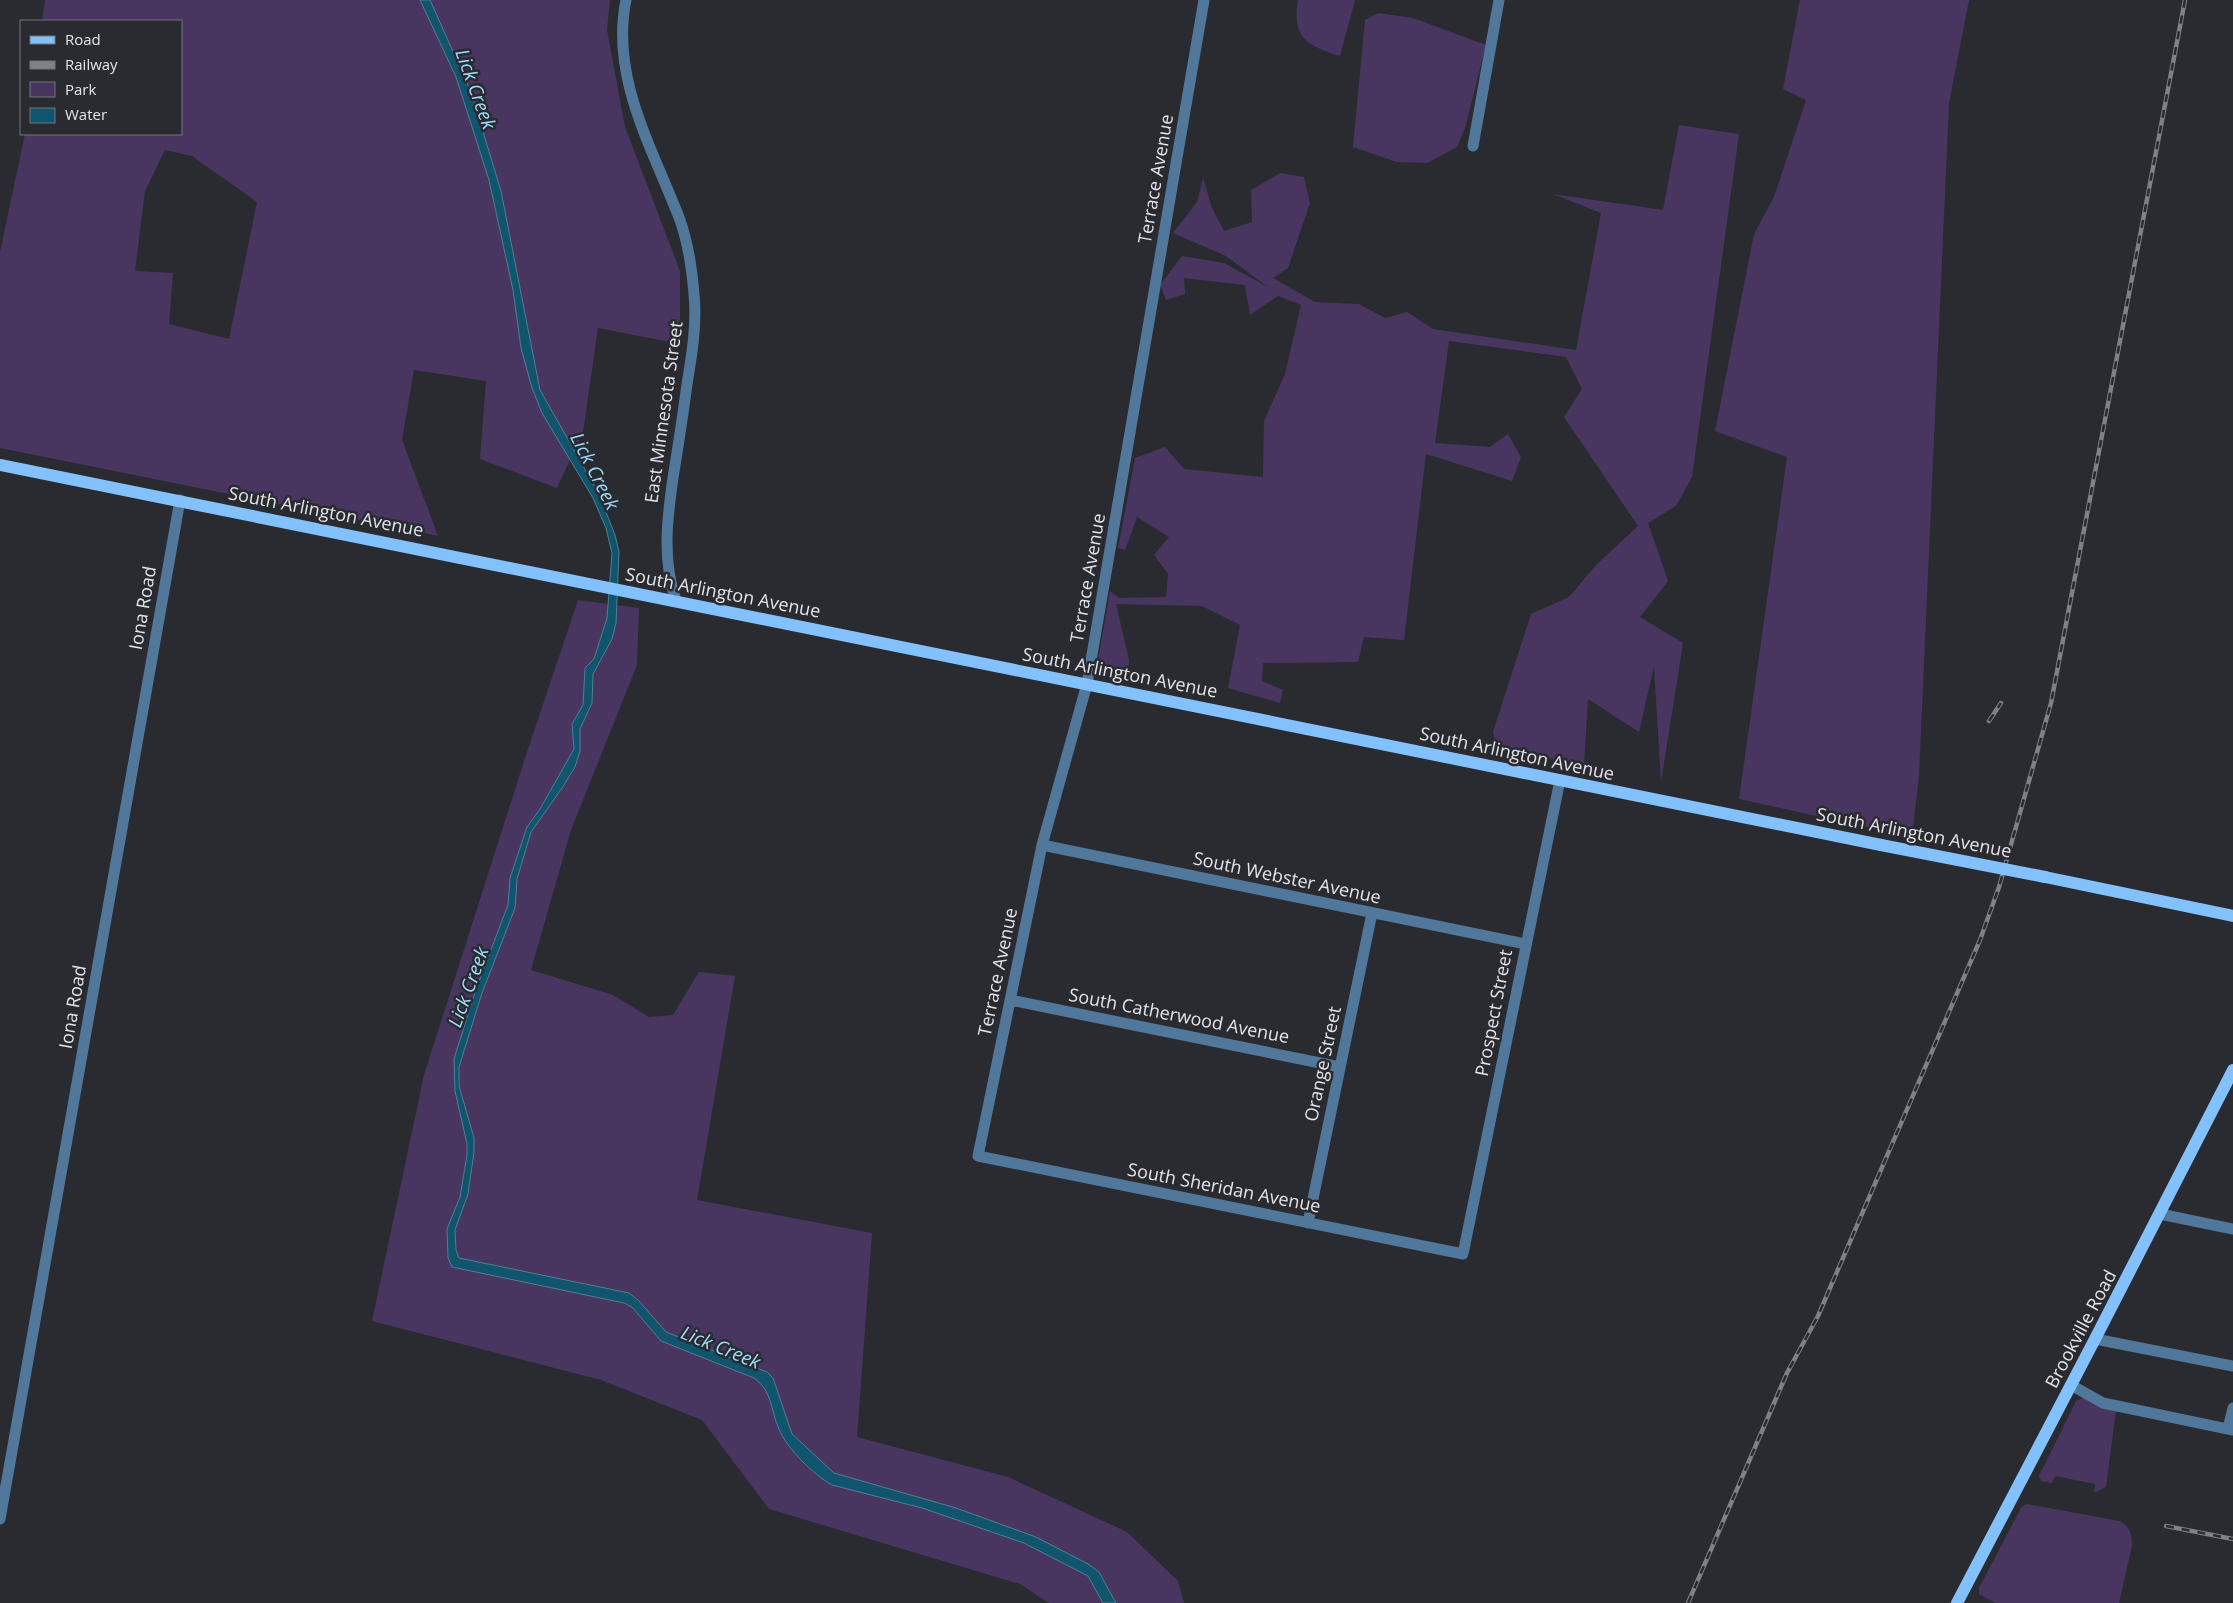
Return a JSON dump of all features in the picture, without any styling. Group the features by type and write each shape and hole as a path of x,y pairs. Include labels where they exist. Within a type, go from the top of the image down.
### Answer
{"main road":[{"name":"South Arlington Avenue","path":"0,465 2233,916"},
{"name":"Brookville Road","path":"1957,1603 2233,1070"}],"street":[{"name":"East Minnesota Street","path":"626,0 621,45 626,80 633,104 680,219 687,245 694,297 694,336 666,528 667,558 676,601"},
{"name":"Terrace Avenue","path":"978,1156 1042,845 1087,684 1204,0"},
{"path":"1473,146 1499,0"},
{"name":"Iona Road","path":"0,1519 180,500"},
{"name":"Prospect Street","path":"1463,1254 1560,780"},
{"name":"South Webster Avenue","path":"1042,845 1526,944"},
{"name":"Orange Street","path":"1308,1222 1372,913"},
{"name":"South Catherwood Avenue","path":"1010,1000 1340,1066"},
{"name":"South Sheridan Avenue","path":"978,1156 1463,1254"},
{"path":"2160,1214 2233,1229"},
{"path":"2095,1339 2233,1366"},
{"path":"2071,1385 2103,1403 2231,1429 2233,1408"}],"green space":[{"path":"45,0 610,0 607,30 625,127 680,271 680,344 598,328 583,432 557,488 480,459 486,381 414,370 402,440 438,536 0,448 0,252 25,135 182,135 182,20 42,20","holes":["165,150 192,156 257,202 229,339 169,324 173,273 135,271 145,191"]},
{"path":"1298,0 1355,0 1340,56 1318,48 1304,38 1297,23"},
{"path":"1800,0 1969,0 1949,103 1919,775 1912,837 1739,799 1787,457 1715,431 1754,234 1774,197 1806,100 1783,89"},
{"path":"1378,13 1413,18 1486,45 1465,128 1457,147 1427,163 1397,162 1353,147 1365,20"},
{"path":"1679,125 1739,134 1692,477 1676,506 1648,523 1668,581 1640,617 1683,643 1661,782 1654,666 1639,732 1588,699 1584,764 1497,750 1493,732 1531,614 1569,597 1596,565 1638,526 1564,417 1582,389 1566,357 1449,341 1435,443 1490,447 1508,434 1521,457 1512,481 1426,454 1404,640 1364,637 1358,662 1263,663 1262,681 1283,690 1280,703 1228,688 1240,625 1202,606 1116,604 1129,660 1128,677 1096,672 1110,591 1119,598 1166,597 1168,574 1154,555 1169,537 1137,517 1125,550 1118,548 1135,458 1165,447 1184,469 1263,477 1264,421 1285,374 1301,305 1278,296 1250,315 1245,285 1184,278 1185,294 1166,300 1160,285 1182,256 1224,263 1268,287 1226,256 1173,233 1197,202 1203,178 1212,208 1224,231 1252,222 1251,190 1280,173 1304,177 1310,203 1288,268 1273,278 1315,302 1359,304 1385,318 1407,312 1433,329 1576,350 1601,213 1553,194 1663,210"},
{"path":"578,600 639,608 637,665 571,830 531,970 613,995 649,1017 673,1015 699,972 735,976 697,1200 872,1233 857,1437 1008,1477 1127,1532 1178,1581 1184,1603 1049,1603 1020,1584 769,1509 702,1420 601,1380 372,1321 424,1075 526,755"},
{"path":"2084,1397 2116,1410 2106,1487 2096,1492 2094,1491 2095,1484 2055,1476 2052,1483 2041,1481 2039,1476 2076,1401"},
{"path":"2026,1504 2120,1521 2128,1528 2131,1534 2132,1546 2119,1603 1995,1603 1979,1594 1979,1588 2021,1508"}],"water":[{"name":"Lick Creek","path":"420,0 430,0 471,92 501,191 540,390 599,494 615,535 619,552 616,623 612,639 593,674 592,703 580,729 580,751 575,767 531,832 517,879 515,908 482,993 459,1067 459,1086 474,1138 474,1152 468,1194 455,1230 456,1250 459,1258 629,1293 639,1301 666,1332 767,1372 773,1378 792,1434 834,1473 956,1508 1036,1537 1088,1564 1099,1572 1116,1603 1103,1603 1088,1576 1024,1543 922,1508 832,1485 825,1481 809,1468 788,1445 776,1422 768,1395 760,1383 754,1378 661,1341 632,1307 624,1303 452,1267 448,1258 447,1229 460,1197 467,1155 467,1144 455,1091 454,1059 476,989 508,905 510,878 527,827 540,809 574,749 572,724 583,705 585,668 594,659 607,618 612,553 606,528 593,498 542,413 532,388 521,348 513,290 489,180 456,77"}],"railway":[{"path":"1688,1603 1787,1373 1818,1316 1980,940 1999,887 2051,703 2185,0"},
{"path":"1989,721 2001,703"},
{"path":"2166,1526 2233,1539"}]}
